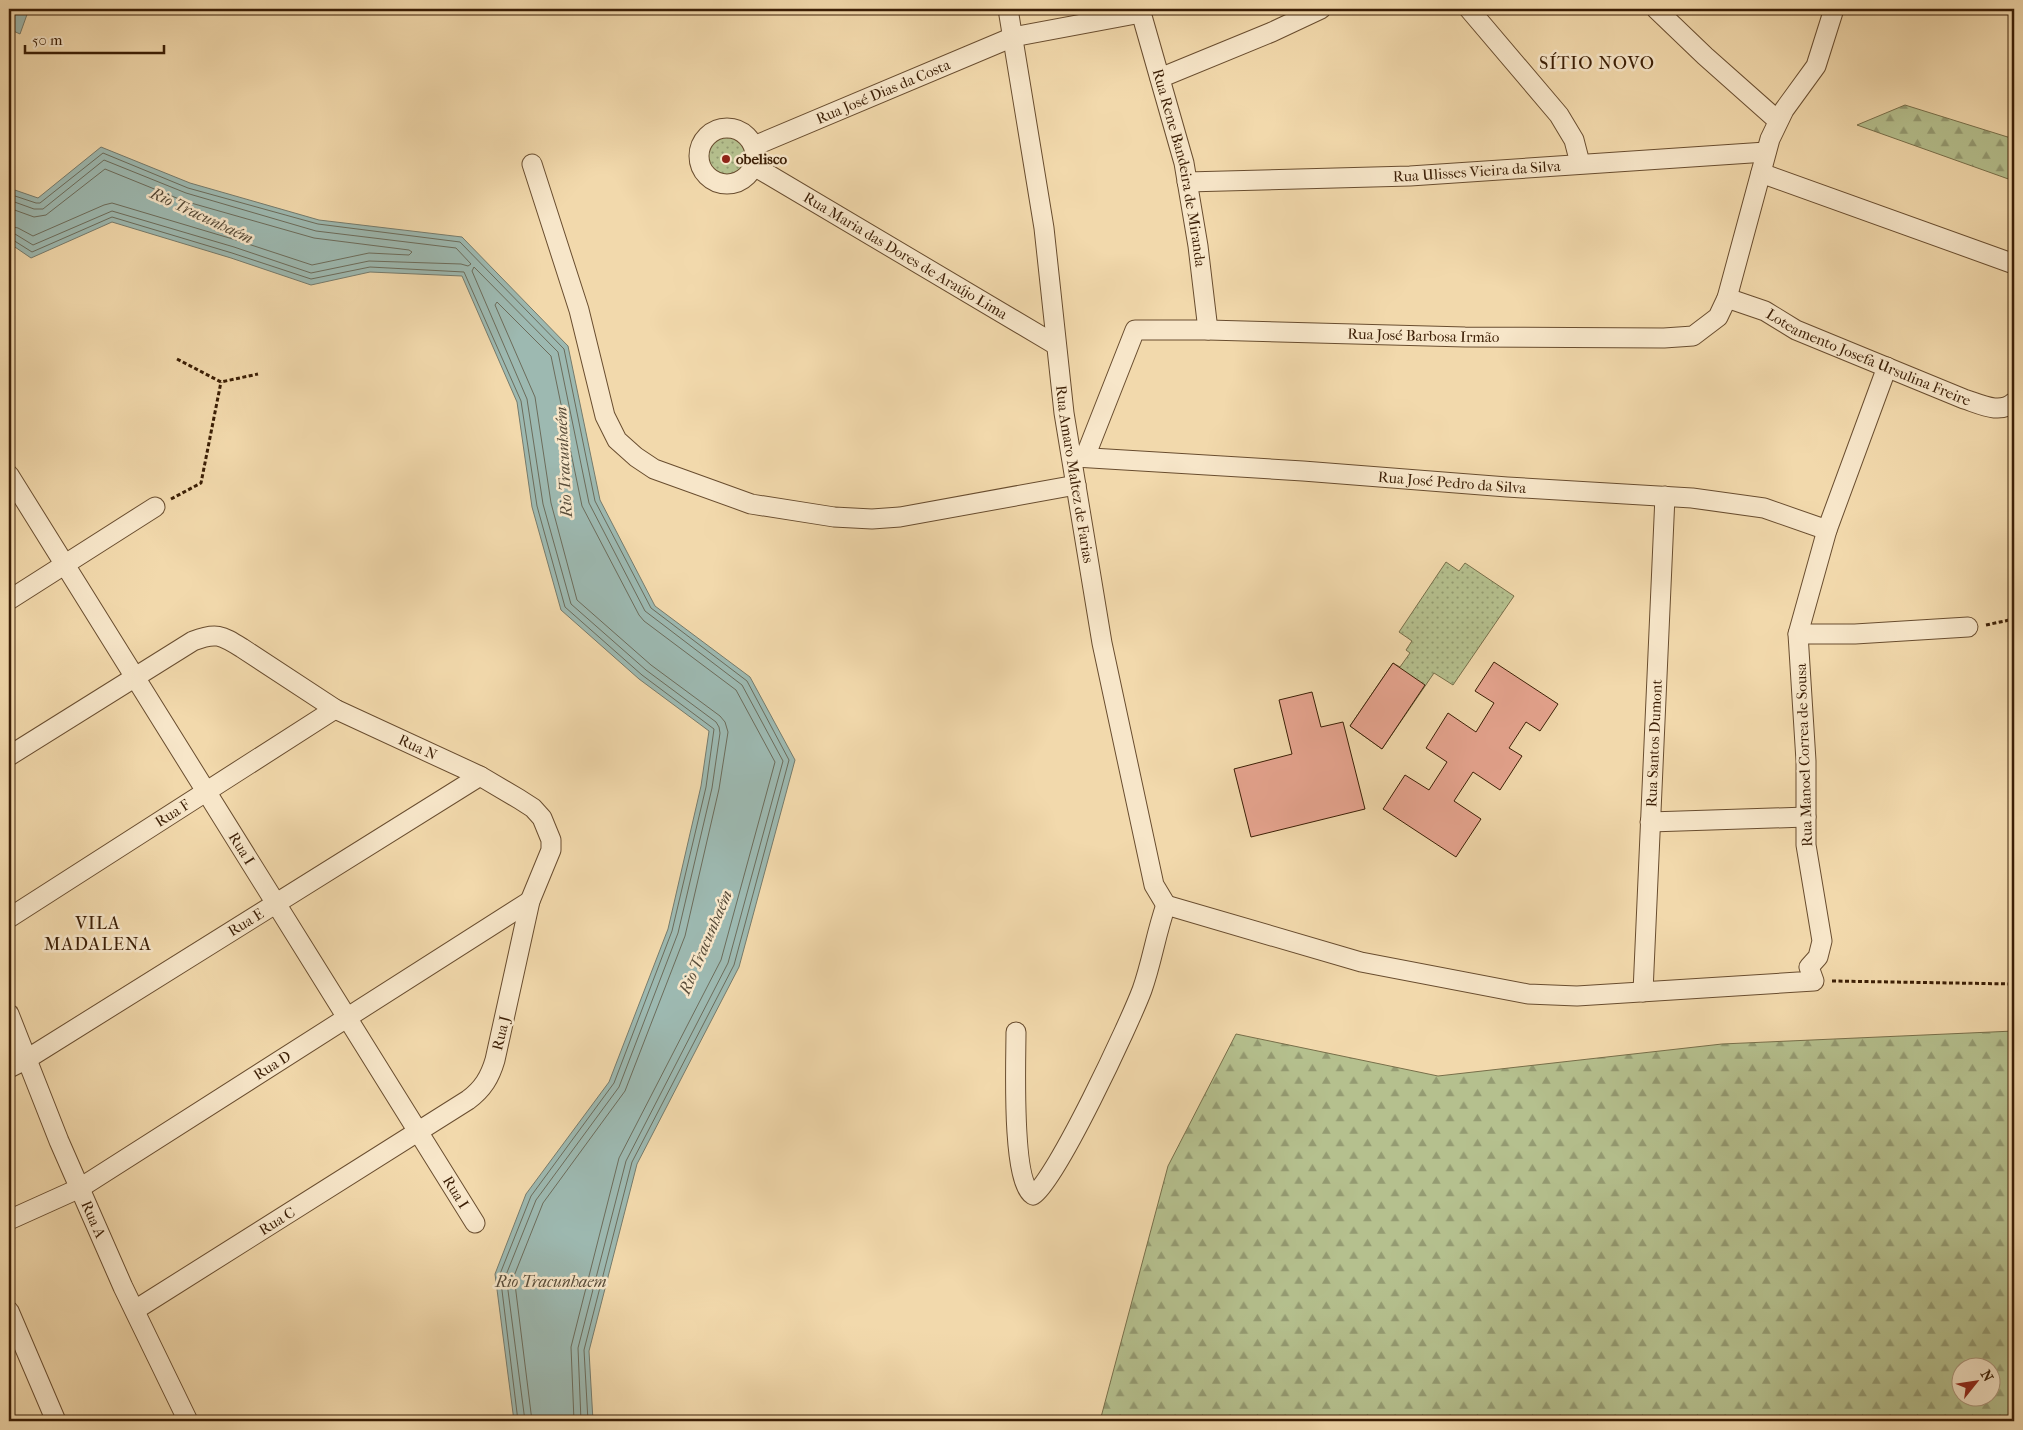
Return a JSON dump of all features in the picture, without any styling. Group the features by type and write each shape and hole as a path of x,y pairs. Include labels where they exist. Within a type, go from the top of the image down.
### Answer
{"street":[{"name":"Rua Amaro Maltez de Farias","path":"1008,9 1044,228 1064,413 1078,457 1076,485 1102,643 1154,885 1166,905"},
{"path":"1160,78 1272,32 1322,9"},
{"path":"1469,9 1559,115 1574,140 1580,163"},
{"path":"1656,9 1704,56 1778,120"},
{"path":"1727,298 1768,146 1778,120 1816,66 1834,9"},
{"name":"Rua José Dias da Costa","path":"754,146 1013,37 1140,11"},
{"name":"Rua Rene Bandeira de Miranda","path":"1140,11 1184,163 1198,246 1208,330"},
{"path":"735,129 743,133 754,146 756,156 754,166 750,175 733,185 723,185 714,182 706,175 699,158 703,141 717,130 735,129"},
{"name":"Rua Ulisses Vieira da Silva","path":"1187,182 1410,176 1768,146"},
{"path":"532,164 579,310 605,416 617,440 636,457 654,469 751,504 834,517 872,519 900,517 1076,485"},
{"name":"Rua Maria das Dores de Araújo Lima","path":"754,166 1056,345"},
{"path":"1761,172 2014,264"},
{"name":"Rua José Barbosa Irmão","path":"1078,457 1135,330 1208,330 1465,337 1664,338 1693,336 1718,317 1727,298"},
{"name":"Loteamento Josefa Ursulina Freire","path":"1727,298 1766,311 1796,330 1988,407 2002,409 2013,403"},
{"name":"Rua Manoel Correa de Sousa","path":"1814,981 1809,967 1818,957 1822,940 1806,845 1806,760 1798,634 1827,530 1887,367"},
{"name":"Rua José Pedro da Silva","path":"1078,457 1692,498 1764,508 1827,530"},
{"name":"Rua I","path":"9,475 475,1222"},
{"name":"Rua Santos Dumont","path":"1643,992 1665,496"},
{"path":"9,600 155,507"},
{"path":"1798,634 1855,634 1968,627"},
{"name":"Rua N","path":"134,676 193,641 216,635 242,648 335,709 480,776 532,808 542,818 548,830 551,850 530,900"},
{"path":"9,756 134,676"},
{"name":"Rua F","path":"9,918 335,709"},
{"name":"Rua E","path":"9,1068 27,1059 480,776"},
{"path":"1650,822 1806,817"},
{"name":"Rua D","path":"9,1220 80,1188 530,900"},
{"name":"Rua J","path":"419,1132 477,1094 491,1073 530,900"},
{"path":"1016,1032 1016,1124 1018,1154 1027,1187 1033,1195 1044,1183 1062,1156 1131,1019 1143,988 1157,930 1166,905 1361,962 1528,994 1576,996 1814,981"},
{"name":"Rua A","path":"9,1014 80,1188 134,1310 188,1421"},
{"name":"Rua C","path":"134,1310 419,1132"},
{"path":"9,1311 56,1421"}],"path":[{"path":"177,359 221,382 258,374"},
{"path":"155,507 201,483 221,382"},
{"path":"1968,627 2014,619"},
{"path":"1814,981 2014,984"}],"green space":[{"path":"1905,105 2014,139 2014,181 1857,125"},
{"path":"721,128 733,128 743,132 751,140 755,156 751,172 743,180 733,184 721,184 711,180 703,172 699,162 699,150 703,140 711,132"},
{"path":"1446,562 1459,571 1465,563 1514,596 1453,685 1434,673 1382,749 1350,726 1393,663 1400,667 1410,653 1406,650 1412,641 1399,632"},
{"path":"2014,1031 2014,1421 1100,1421 1168,1166 1236,1034 1438,1076 1722,1044"}],"water":[{"path":"9,9 29,9 20,34 9,29"},
{"name":"Rio Tracunhaem","path":"101,147 190,183 319,220 462,237 568,346 600,500 655,606 750,677 795,760 739,967 637,1164 589,1351 593,1421 514,1421 495,1274 526,1194 609,1082 668,929 701,786 709,731 639,679 561,610 532,507 517,402 462,276 370,272 311,285 231,258 112,222 31,258 9,243 9,188 38,198"}],"building":[{"path":"1494,662 1558,704 1540,731 1526,722 1509,748 1522,756 1500,790 1473,772 1454,801 1481,819 1456,857 1383,809 1405,775 1429,790 1447,762 1426,748 1448,713 1476,732 1494,703 1475,691"},
{"path":"1393,663 1425,685 1382,749 1350,726"},
{"path":"1312,692 1321,727 1343,722 1365,809 1251,837 1234,769 1292,754 1279,700"}],"place":[{"name":"obelisco","path":"726,159"}],"district":[{"name":"SÍTIO NOVO","path":"1597,63"},
{"name":"VILA MADALENA","path":"98,933"}],"water label":[{"name":"Rio Tracunhaém","path":"202,215"},
{"name":"Rio Tracunhaém","path":"563,462"},
{"name":"Rio Tracunhaém","path":"705,942"}]}
